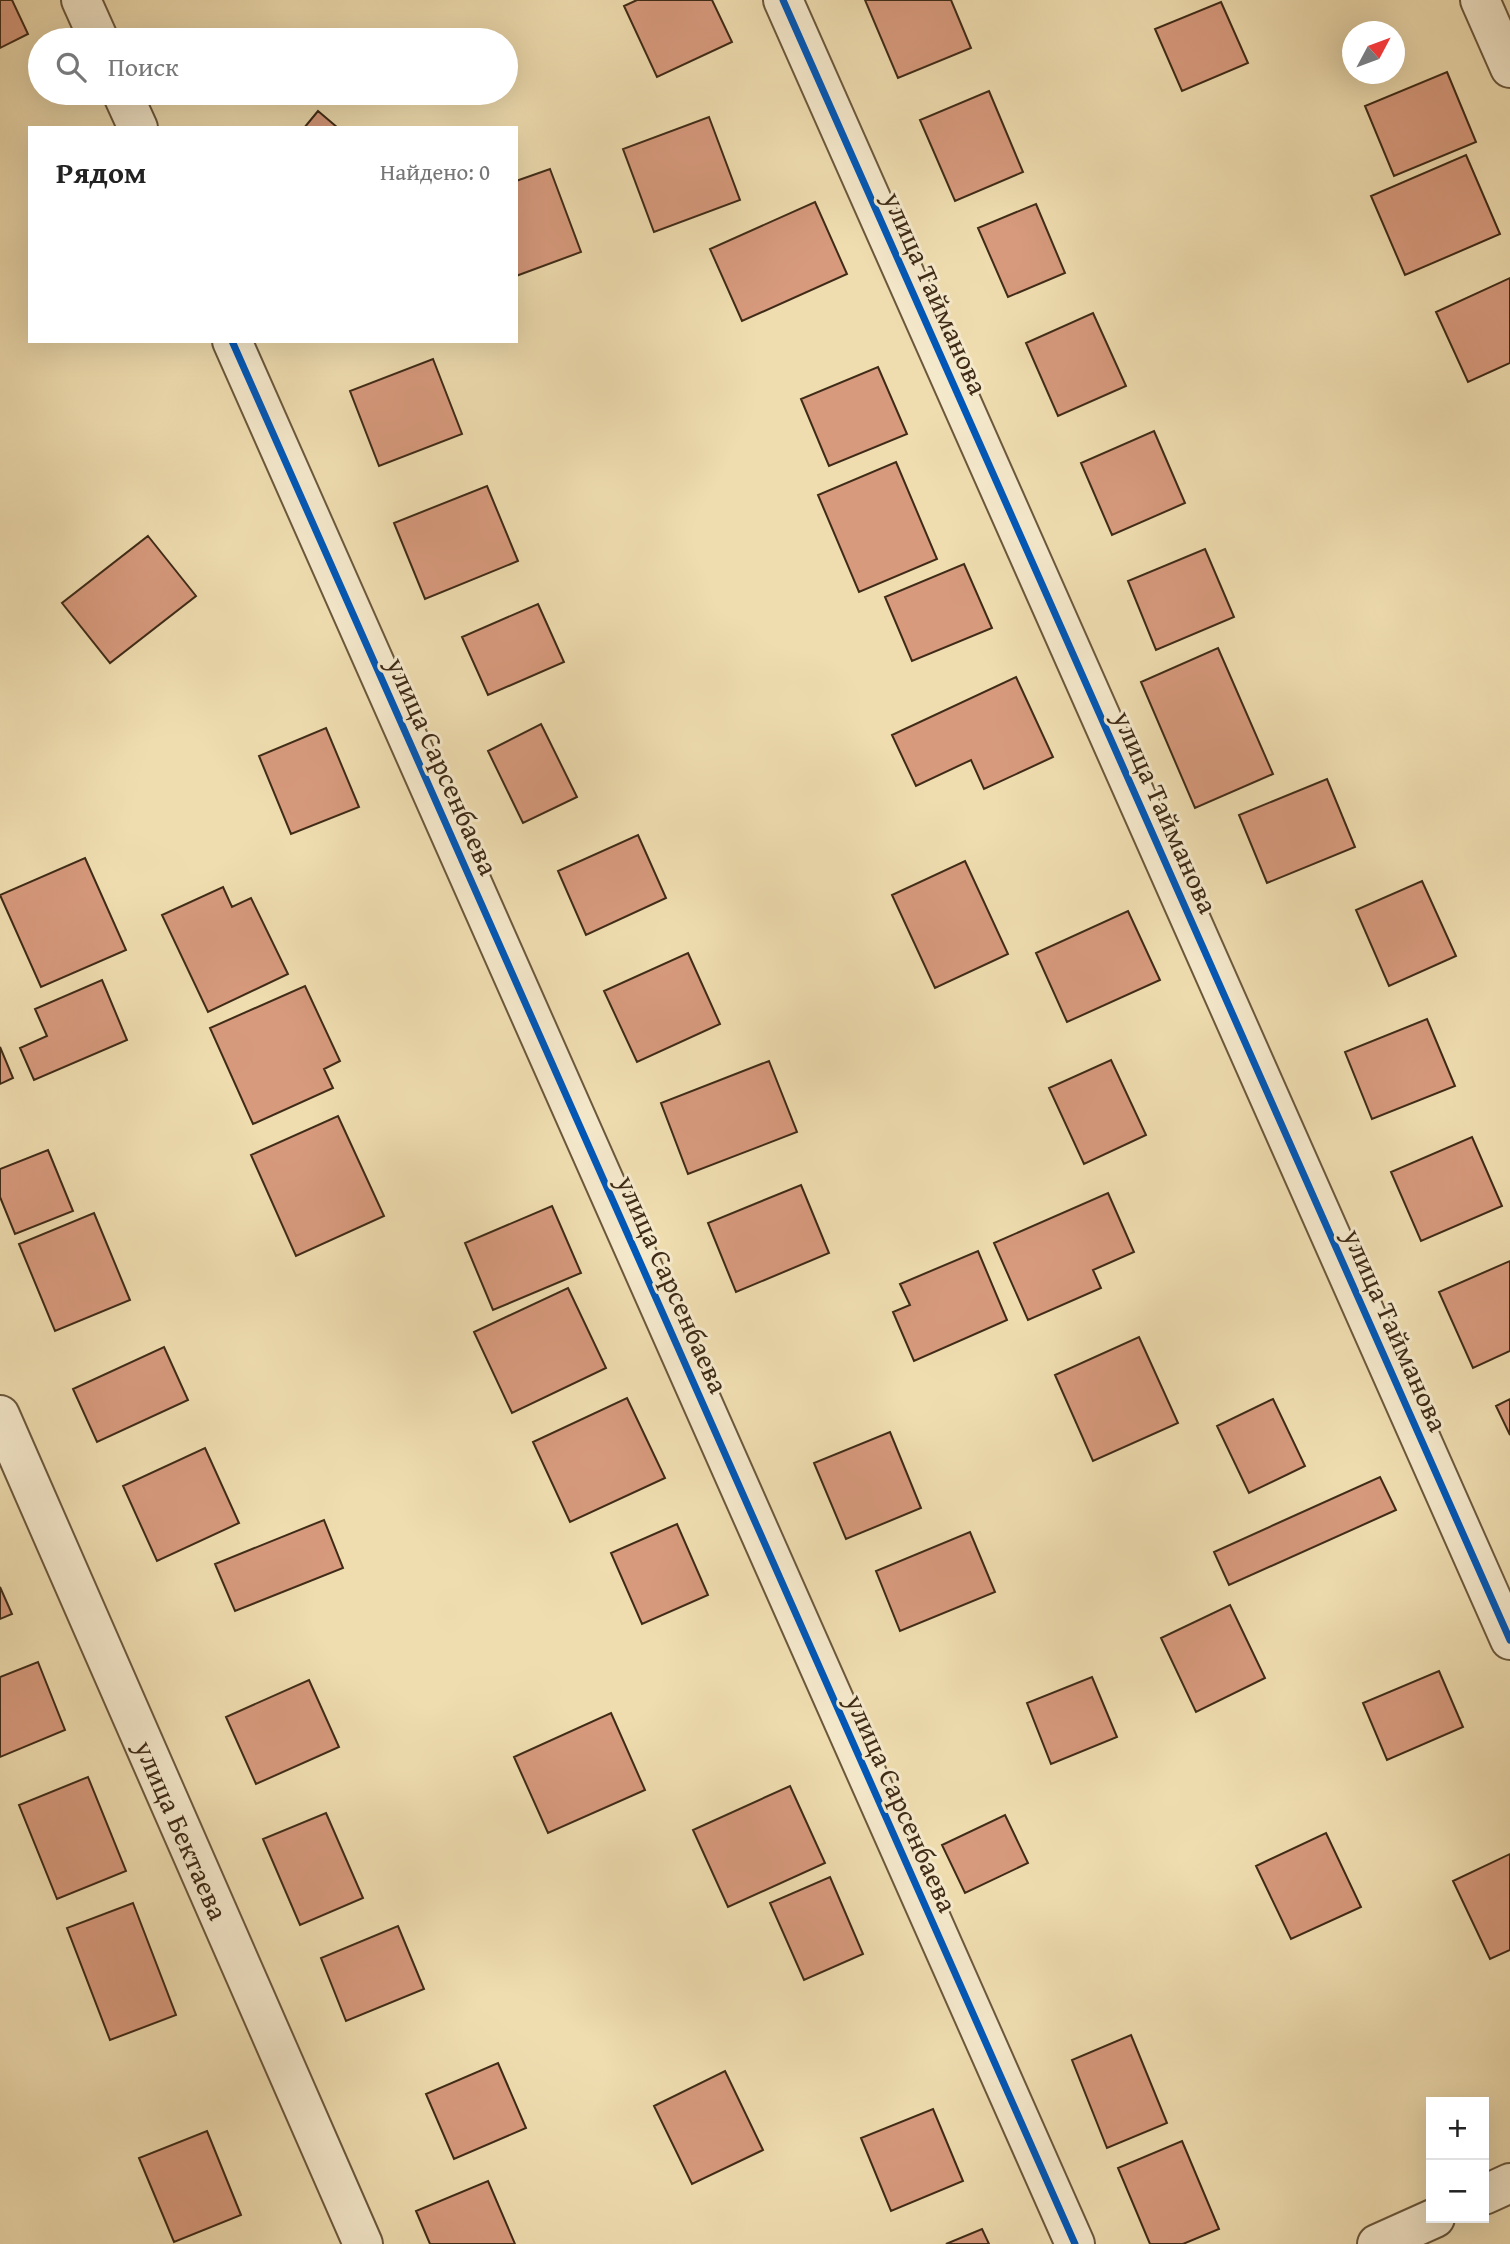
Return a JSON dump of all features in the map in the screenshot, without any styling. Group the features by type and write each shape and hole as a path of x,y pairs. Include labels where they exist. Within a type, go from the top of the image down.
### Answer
{"street":[{"path":"81,0 94,28"},
{"name":"улица Тайманова","path":"783,0 1510,1640"},
{"path":"1480,0 1510,68"},
{"path":"127,105 137,126"},
{"name":"улица Сарсенбаева","path":"233,343 1075,2244"},
{"name":"улица Бектаева","path":"0,1415 363,2244"},
{"path":"1489,2193 1510,2183"},
{"path":"1377,2244 1426,2222"}],"building":[{"path":"0,0 12,0 28,34 0,48"},
{"path":"637,0 712,0 732,42 657,77 624,6"},
{"path":"865,0 951,0 971,48 898,78"},
{"path":"1221,2 1248,63 1182,91 1155,29"},
{"path":"1447,72 1476,142 1394,176 1365,106"},
{"path":"989,91 1023,172 955,201 920,120"},
{"path":"318,111 336,126 306,126"},
{"path":"709,117 740,200 654,232 623,149"},
{"path":"1466,155 1500,234 1405,275 1371,196"},
{"path":"550,169 581,252 518,275 518,180"},
{"path":"815,202 847,274 742,321 710,249"},
{"path":"1036,204 1065,273 1008,297 978,228"},
{"path":"1510,278 1510,363 1468,382 1436,312"},
{"path":"1093,313 1126,386 1058,416 1026,343"},
{"path":"433,359 462,434 379,466 350,391"},
{"path":"878,367 907,434 829,466 801,399"},
{"path":"1154,431 1185,503 1112,535 1081,463"},
{"path":"896,462 937,559 859,592 818,495"},
{"path":"487,486 518,561 425,599 394,523"},
{"path":"148,536 196,596 110,663 62,603"},
{"path":"1205,549 1234,617 1156,650 1128,581"},
{"path":"964,564 992,628 912,661 885,597"},
{"path":"538,604 564,662 488,695 462,637"},
{"path":"1218,648 1273,774 1195,808 1141,682"},
{"path":"1016,677 1053,757 984,789 971,760 916,786 892,735"},
{"path":"541,724 577,797 523,823 488,751"},
{"path":"326,728 359,807 291,834 259,756"},
{"path":"1327,779 1355,847 1267,883 1239,815"},
{"path":"638,835 666,898 586,935 558,871"},
{"path":"85,858 126,950 41,987 0,895"},
{"path":"965,861 1008,954 935,988 892,895"},
{"path":"1422,881 1456,956 1389,986 1356,910"},
{"path":"223,887 232,907 251,898 288,974 208,1012 162,915"},
{"path":"1128,911 1160,980 1067,1022 1036,953"},
{"path":"688,953 720,1024 637,1062 604,991"},
{"path":"102,980 127,1040 34,1080 20,1048 47,1036 35,1009"},
{"path":"305,986 340,1061 324,1069 333,1088 253,1124 210,1028"},
{"path":"1427,1019 1455,1086 1372,1119 1345,1052"},
{"path":"0,1047 13,1078 0,1084"},
{"path":"1111,1060 1146,1135 1084,1164 1049,1088"},
{"path":"769,1061 797,1132 688,1174 661,1103"},
{"path":"338,1116 384,1216 296,1256 251,1155"},
{"path":"1472,1137 1502,1206 1421,1241 1391,1172"},
{"path":"48,1150 73,1211 15,1234 0,1197 0,1169"},
{"path":"801,1185 829,1253 736,1292 708,1223"},
{"path":"1108,1193 1134,1252 1093,1270 1101,1288 1028,1320 994,1243"},
{"path":"552,1206 581,1273 493,1310 465,1243"},
{"path":"94,1213 130,1300 55,1331 19,1244"},
{"path":"978,1251 1007,1320 914,1361 893,1312 910,1305 900,1284"},
{"path":"1510,1261 1510,1351 1473,1368 1439,1292"},
{"path":"568,1288 606,1368 512,1413 474,1332"},
{"path":"1139,1337 1178,1423 1093,1461 1055,1375"},
{"path":"164,1347 188,1400 97,1442 73,1389"},
{"path":"627,1398 665,1478 570,1522 533,1442"},
{"path":"1273,1399 1305,1466 1249,1493 1217,1426"},
{"path":"1510,1399 1510,1435 1496,1406"},
{"path":"890,1432 921,1508 846,1539 814,1463"},
{"path":"205,1448 239,1523 157,1561 123,1486"},
{"path":"1380,1477 1396,1510 1229,1585 1214,1552"},
{"path":"324,1520 343,1568 235,1611 215,1564"},
{"path":"677,1524 708,1595 642,1624 611,1553"},
{"path":"970,1532 995,1592 900,1631 876,1571"},
{"path":"0,1587 12,1614 0,1619"},
{"path":"1230,1605 1265,1678 1196,1712 1161,1638"},
{"path":"38,1662 65,1730 0,1757 0,1677"},
{"path":"1439,1671 1463,1727 1387,1760 1363,1703"},
{"path":"1092,1677 1117,1737 1051,1764 1027,1703"},
{"path":"309,1680 339,1747 256,1784 226,1717"},
{"path":"611,1713 645,1790 548,1833 514,1757"},
{"path":"88,1777 126,1871 57,1899 19,1805"},
{"path":"790,1786 825,1863 728,1907 693,1830"},
{"path":"326,1813 363,1898 300,1925 263,1839"},
{"path":"1005,1815 1028,1863 965,1893 942,1845"},
{"path":"1326,1833 1361,1907 1291,1939 1256,1866"},
{"path":"1510,1854 1510,1950 1490,1959 1453,1881"},
{"path":"830,1877 863,1954 804,1980 770,1903"},
{"path":"133,1903 176,2015 110,2040 67,1928"},
{"path":"398,1926 424,1989 346,2021 321,1958"},
{"path":"1131,2035 1167,2123 1107,2148 1072,2060"},
{"path":"498,2063 526,2128 454,2159 426,2094"},
{"path":"725,2071 763,2150 692,2184 654,2106"},
{"path":"933,2109 963,2181 891,2211 861,2138"},
{"path":"207,2131 241,2215 174,2242 139,2158"},
{"path":"1182,2141 1219,2229 1183,2244 1150,2244 1118,2168"},
{"path":"488,2181 515,2244 430,2244 416,2211"},
{"path":"982,2229 989,2244 946,2244"}],"cycle path":[{"path":"783,0 1510,1640"},
{"path":"233,343 1075,2244"}]}
